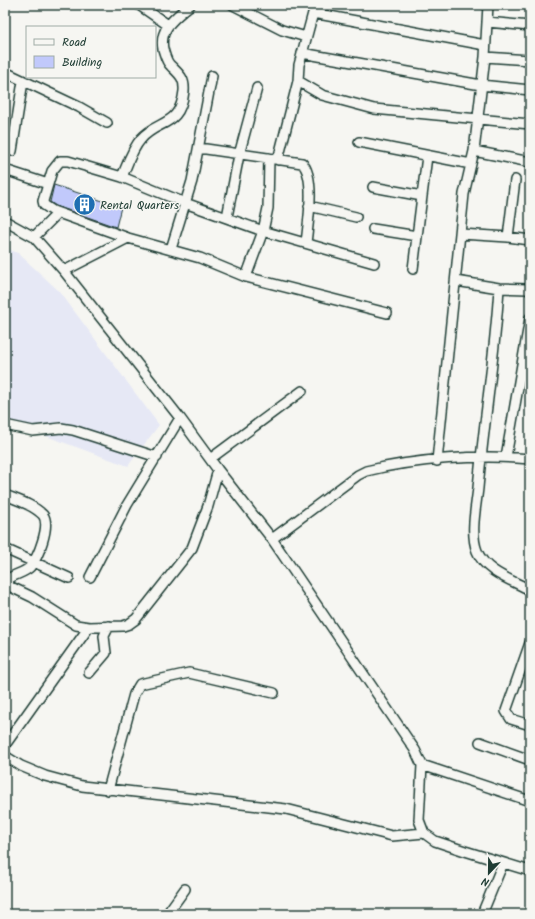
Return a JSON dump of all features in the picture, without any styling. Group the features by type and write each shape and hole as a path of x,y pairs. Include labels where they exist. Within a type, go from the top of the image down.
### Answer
{"street":[{"path":"139,5 168,25"},
{"path":"122,177 142,138 173,119 181,105 184,82 181,74 169,65 165,56 162,37 168,25 190,5"},
{"path":"233,5 282,30 306,37"},
{"path":"434,461 456,281 464,187 474,151 485,57 488,5"},
{"path":"246,277 263,231 268,208 274,159 298,81 302,53 314,9 485,45"},
{"path":"487,22 530,26"},
{"path":"302,53 481,85 530,90"},
{"path":"485,57 530,60"},
{"path":"5,72 107,123"},
{"path":"171,249 185,203 199,148 212,76"},
{"path":"12,151 23,81"},
{"path":"298,81 322,95 374,108 477,120 530,124"},
{"path":"226,217 239,155 257,88"},
{"path":"359,142 471,164"},
{"path":"199,148 302,163 306,167 309,178 309,206 306,244"},
{"path":"474,151 530,162"},
{"path":"413,269 427,156"},
{"path":"374,263 263,231 185,203 122,177 63,161 58,163 53,168 43,201 44,206 58,213 128,238 200,258 246,277 387,313"},
{"path":"5,170 48,184"},
{"path":"508,237 515,180"},
{"path":"373,187 422,196"},
{"path":"309,206 356,216"},
{"path":"34,237 58,213"},
{"path":"5,221 34,237 64,271 180,418 218,470 272,539 415,750 422,765 419,820 424,833 435,840 530,871"},
{"path":"373,229 417,236"},
{"path":"461,234 530,240"},
{"path":"64,271 128,238"},
{"path":"456,281 499,288 527,289 530,292"},
{"path":"499,288 495,343 481,457 475,522 477,550 481,559 491,569 530,590"},
{"path":"506,457 530,318"},
{"path":"210,459 302,391"},
{"path":"90,577 127,505 180,418"},
{"path":"5,425 33,431 60,428 73,430 156,457"},
{"path":"272,539 358,475 377,468 481,457 530,459"},
{"path":"5,495 37,510 44,516 47,523 46,530 34,561 26,570 8,579 7,588 46,606 70,623 89,627 122,626 136,619 192,548 208,506 218,470"},
{"path":"5,550 34,561 69,578"},
{"path":"89,673 106,653 104,638 109,626"},
{"path":"5,745 89,627"},
{"path":"530,643 506,712 511,719 530,726"},
{"path":"108,790 134,694 140,684 189,673 274,693"},
{"path":"480,742 530,760"},
{"path":"5,756 21,766 45,776 82,786 286,809 392,836 424,833"},
{"path":"422,765 530,801"},
{"path":"482,914 503,863"},
{"path":"167,914 185,889"}],"shaded area":[{"path":"5,248 18,253 60,292 159,425 128,466 5,421"}],"building":[{"name":"Rental Quarters","path":"54,185 121,207 116,227 56,206 50,202"}],"place":[{"name":"Rental Quarters","path":"85,205"}]}
